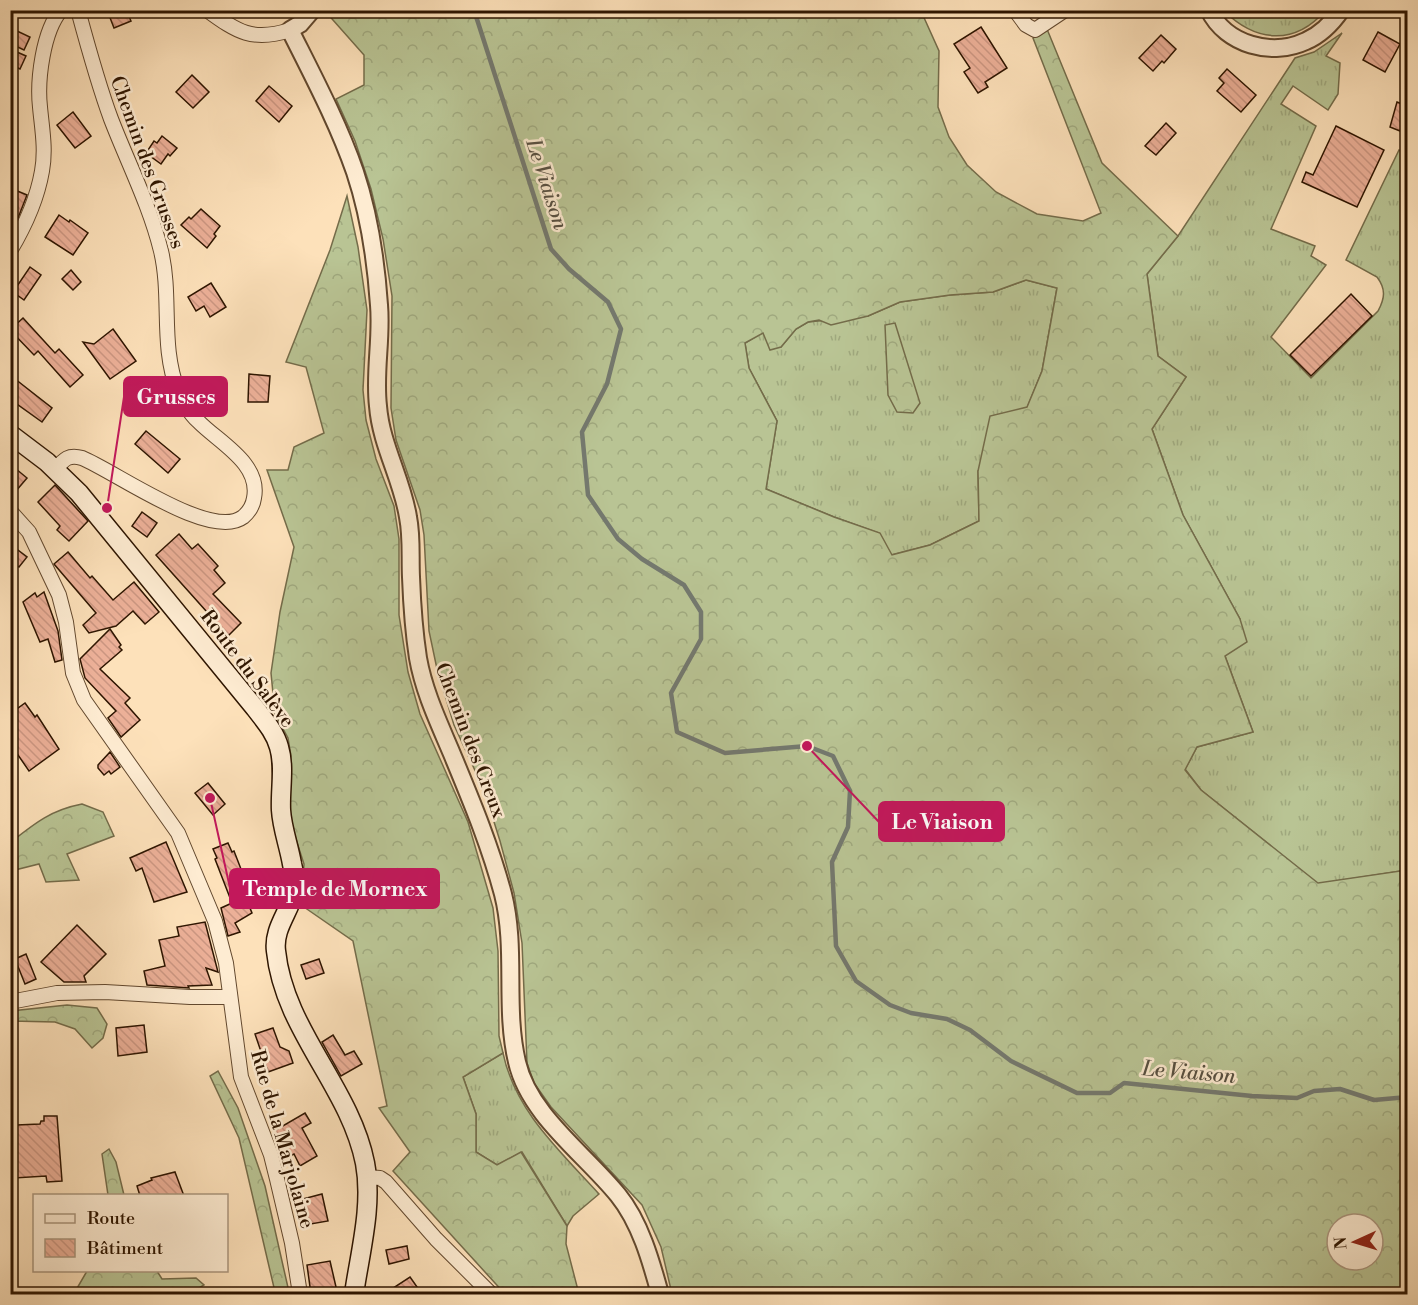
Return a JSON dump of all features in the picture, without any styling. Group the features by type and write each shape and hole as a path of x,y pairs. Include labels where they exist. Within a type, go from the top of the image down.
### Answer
{"main road":[{"name":"Route du Salève","path":"10,434 56,469 100,517 255,708 274,735 281,756 282,813 295,881 292,898 276,938 278,966 298,1025 348,1116 362,1152 367,1177 365,1222 354,1294"}],"street":[{"path":"10,251 26,224 42,171 44,142 40,105 42,62 50,32 61,10"},
{"name":"Chemin des Grusses","path":"56,469 66,458 82,458 191,514 210,521 225,523 243,517 251,508 254,499 254,479 244,462 195,419 176,384 170,363 166,288 159,245 111,118 78,10"},
{"path":"207,10 231,28 253,36 275,35 290,30 300,24 312,10"},
{"path":"1015,10 1026,25 1035,30 1065,10"},
{"path":"1209,10 1216,22 1234,38 1254,46 1277,48 1306,41 1318,34 1341,10"},
{"name":"Chemin des Creux","path":"290,30 340,136 354,169 362,197 373,250 380,305 377,406 386,446 408,515 415,633 419,661 424,684 483,830 504,896 511,942 513,1042 522,1080 545,1116 621,1198 644,1245 660,1294"},
{"name":"Rue de la Marjolaine","path":"10,511 29,532 58,595 66,622 73,673 88,707 171,823 183,844 218,930 226,963 241,1077 278,1179 300,1294"},
{"path":"10,1002 57,993 105,992 230,997"},
{"path":"367,1177 380,1178 386,1182 436,1239 491,1294"}],"green space":[{"path":"325,11 921,11 939,51 938,107 949,137 967,165 996,192 1037,214 1083,221 1101,213 1033,38 1047,29 1102,163 1178,236 1147,274 1158,356 1186,377 1152,429 1183,515 1240,619 1247,642 1225,656 1253,732 1197,747 1185,770 1201,790 1318,883 1407,870 1407,1294 672,1294 661,1247 642,1205 551,1107 534,1083 527,1063 522,943 514,893 484,790 454,725 437,669 429,631 424,535 420,510 396,440 391,408 392,296 383,239 371,189 355,141 336,99 364,85 364,55","holes":["1026,280 1057,288 1042,371 1027,407 990,416 978,471 979,521 930,545 892,555 880,533 766,489 777,421 749,368 745,343 763,333 770,350 781,347 796,329 808,322 819,320 831,325 868,316 900,302 993,292"]},
{"path":"1224,11 1325,11 1301,30 1288,35 1275,36 1249,29"},
{"path":"1342,33 1326,56 1340,63 1338,94 1328,110 1293,86 1281,104 1316,126 1271,229 1315,246 1311,256 1326,265 1271,337 1311,378 1378,311 1384,294 1380,281 1377,277 1346,260 1399,150 1407,154 1407,870 1318,884 1201,790 1185,769 1197,747 1253,732 1225,656 1240,619 1183,515 1152,429 1186,377 1158,356 1147,274 1178,236 1295,58 1314,52"},
{"path":"347,196 358,247 367,310 363,390 366,420 376,459 394,506 399,539 399,615 408,672 420,714 468,822 493,908 498,951 499,1036 503,1053 463,1077 476,1114 476,1152 497,1165 521,1152 567,1226 566,1244 579,1294 505,1294 393,1171 410,1152 379,1108 387,1106 353,941 301,905 304,864 293,830 289,807 291,756 288,738 275,714 271,673 280,612 294,547 267,470 288,470 294,447 324,433 306,367 286,362 330,250"},
{"path":"1026,280 1057,288 1042,371 1027,408 978,471 979,521 930,545 891,555 879,533 766,489 777,421 749,368 745,343 763,332 781,347 796,329 808,322 868,316 900,302 993,292"},
{"path":"895,323 920,403 913,413 897,412 888,395 885,325"},
{"path":"82,804 103,812 114,836 67,854 79,880 46,882 39,864 11,871 11,842 44,818"},
{"path":"67,1005 97,1008 107,1024 103,1038 92,1048 75,1029 55,1022 11,1021 11,1011"},
{"path":"503,1053 509,1074 528,1112 555,1146 599,1194 573,1216 567,1226 522,1152 497,1165 476,1152 476,1114 463,1077"},
{"path":"218,1071 238,1108 265,1186 289,1292 275,1292 239,1138 210,1076"},
{"path":"109,1149 116,1162 124,1194 108,1194 102,1154"},
{"path":"86,1272 158,1272 162,1279 196,1278 204,1285 189,1294 76,1294"}],"building":[{"path":"107,10 126,10 131,21 114,28"},
{"path":"981,27 1007,68 985,82 988,87 978,93 964,72 970,68 954,44"},
{"path":"17,31 30,37 24,50 11,44"},
{"path":"1378,32 1400,44 1385,72 1363,60"},
{"path":"1161,35 1176,49 1164,63 1162,61 1153,71 1139,58"},
{"path":"10,49 26,56 20,69 10,64"},
{"path":"1227,69 1256,95 1241,112 1217,91 1224,83 1219,78"},
{"path":"192,75 209,92 193,108 176,92"},
{"path":"269,86 292,106 279,122 256,101"},
{"path":"1397,102 1407,106 1407,124 1403,123 1400,131 1390,127"},
{"path":"73,112 91,136 75,148 57,125"},
{"path":"1166,123 1176,133 1156,155 1145,146"},
{"path":"1336,126 1384,150 1357,207 1302,182 1306,172 1313,175"},
{"path":"162,136 177,148 170,156 168,154 161,164 146,153 154,141 157,143"},
{"path":"10,188 27,195 18,218 10,215"},
{"path":"201,209 220,226 207,248 181,225"},
{"path":"59,215 88,233 73,255 45,237"},
{"path":"30,267 41,275 24,300 13,292"},
{"path":"71,270 81,282 73,290 62,279"},
{"path":"211,283 226,307 210,317 204,306 196,311 188,297"},
{"path":"1351,294 1372,316 1311,376 1290,355"},
{"path":"23,318 55,353 59,349 83,375 70,387 38,351 34,355 10,330"},
{"path":"113,329 136,361 110,379 83,342 94,344"},
{"path":"249,374 270,376 268,402 248,402"},
{"path":"10,375 52,408 42,422 10,399"},
{"path":"146,431 180,459 168,473 135,444"},
{"path":"10,464 27,478 10,498"},
{"path":"55,485 88,521 69,541 57,530 60,526 38,502"},
{"path":"142,512 157,523 147,537 132,526"},
{"path":"179,534 192,549 198,544 218,566 214,570 225,583 213,594 241,623 225,639 211,625 215,621 156,555"},
{"path":"10,544 27,557 19,567 10,561"},
{"path":"68,552 113,600 134,582 159,612 145,624 133,611 116,626 89,633 83,625 96,613 54,564"},
{"path":"44,592 58,631 62,660 55,662 48,639 40,642 23,602 35,593 37,597"},
{"path":"110,629 122,650 100,669 130,698 125,703 140,720 121,737 108,718 116,711 85,678 80,659"},
{"path":"25,703 35,717 37,715 59,749 29,771 16,752 10,756 10,714"},
{"path":"110,752 120,767 111,774 109,771 104,775 98,765"},
{"path":"208,783 225,804 213,815 195,793"},
{"path":"166,842 187,892 154,902 142,868 136,871 130,858"},
{"path":"228,843 232,852 234,851 246,882 240,884 252,913 235,923 240,932 228,936 221,908 232,903 213,849"},
{"path":"205,922 218,972 206,968 212,985 188,986 189,988 147,985 144,971 165,966 159,940 179,936 177,927"},
{"path":"77,925 106,954 84,976 86,982 64,982 41,962"},
{"path":"26,954 36,979 25,984 15,959"},
{"path":"319,959 324,973 306,979 301,965"},
{"path":"144,1025 147,1052 118,1056 116,1028"},
{"path":"273,1028 280,1047 289,1051 293,1063 268,1072 255,1034"},
{"path":"333,1035 345,1055 354,1051 362,1064 341,1076 322,1042"},
{"path":"305,1113 311,1123 302,1128 317,1156 300,1166 294,1154 290,1156 274,1131"},
{"path":"44,1116 57,1116 62,1181 47,1182 46,1176 14,1178 13,1147 17,1146 17,1125 40,1124 44,1121"},
{"path":"175,1172 183,1194 139,1194 137,1186 152,1180 151,1178"},
{"path":"322,1194 328,1221 305,1225 299,1200"},
{"path":"407,1246 409,1259 389,1264 386,1250"},
{"path":"330,1261 336,1287 332,1294 311,1294 307,1265"},
{"path":"410,1277 422,1294 384,1294"}],"waterway":[{"name":"Le Viaison","path":"474,10 551,249 569,269 608,302 621,329 607,384 582,432 588,495 618,539 642,559 684,585 701,612 701,639 671,693 677,732 725,753 807,746 833,756 850,791 848,827 832,862 836,946 856,981 890,1005 911,1013 947,1019 970,1030 1011,1061 1077,1093 1110,1093 1124,1083 1252,1096 1297,1098 1314,1091 1340,1089 1374,1100 1408,1097"}],"place":[{"name":"Grusses","path":"107,508"},
{"name":"Le Viaison","path":"807,746"},
{"name":"Temple de Mornex","path":"210,798"}]}
